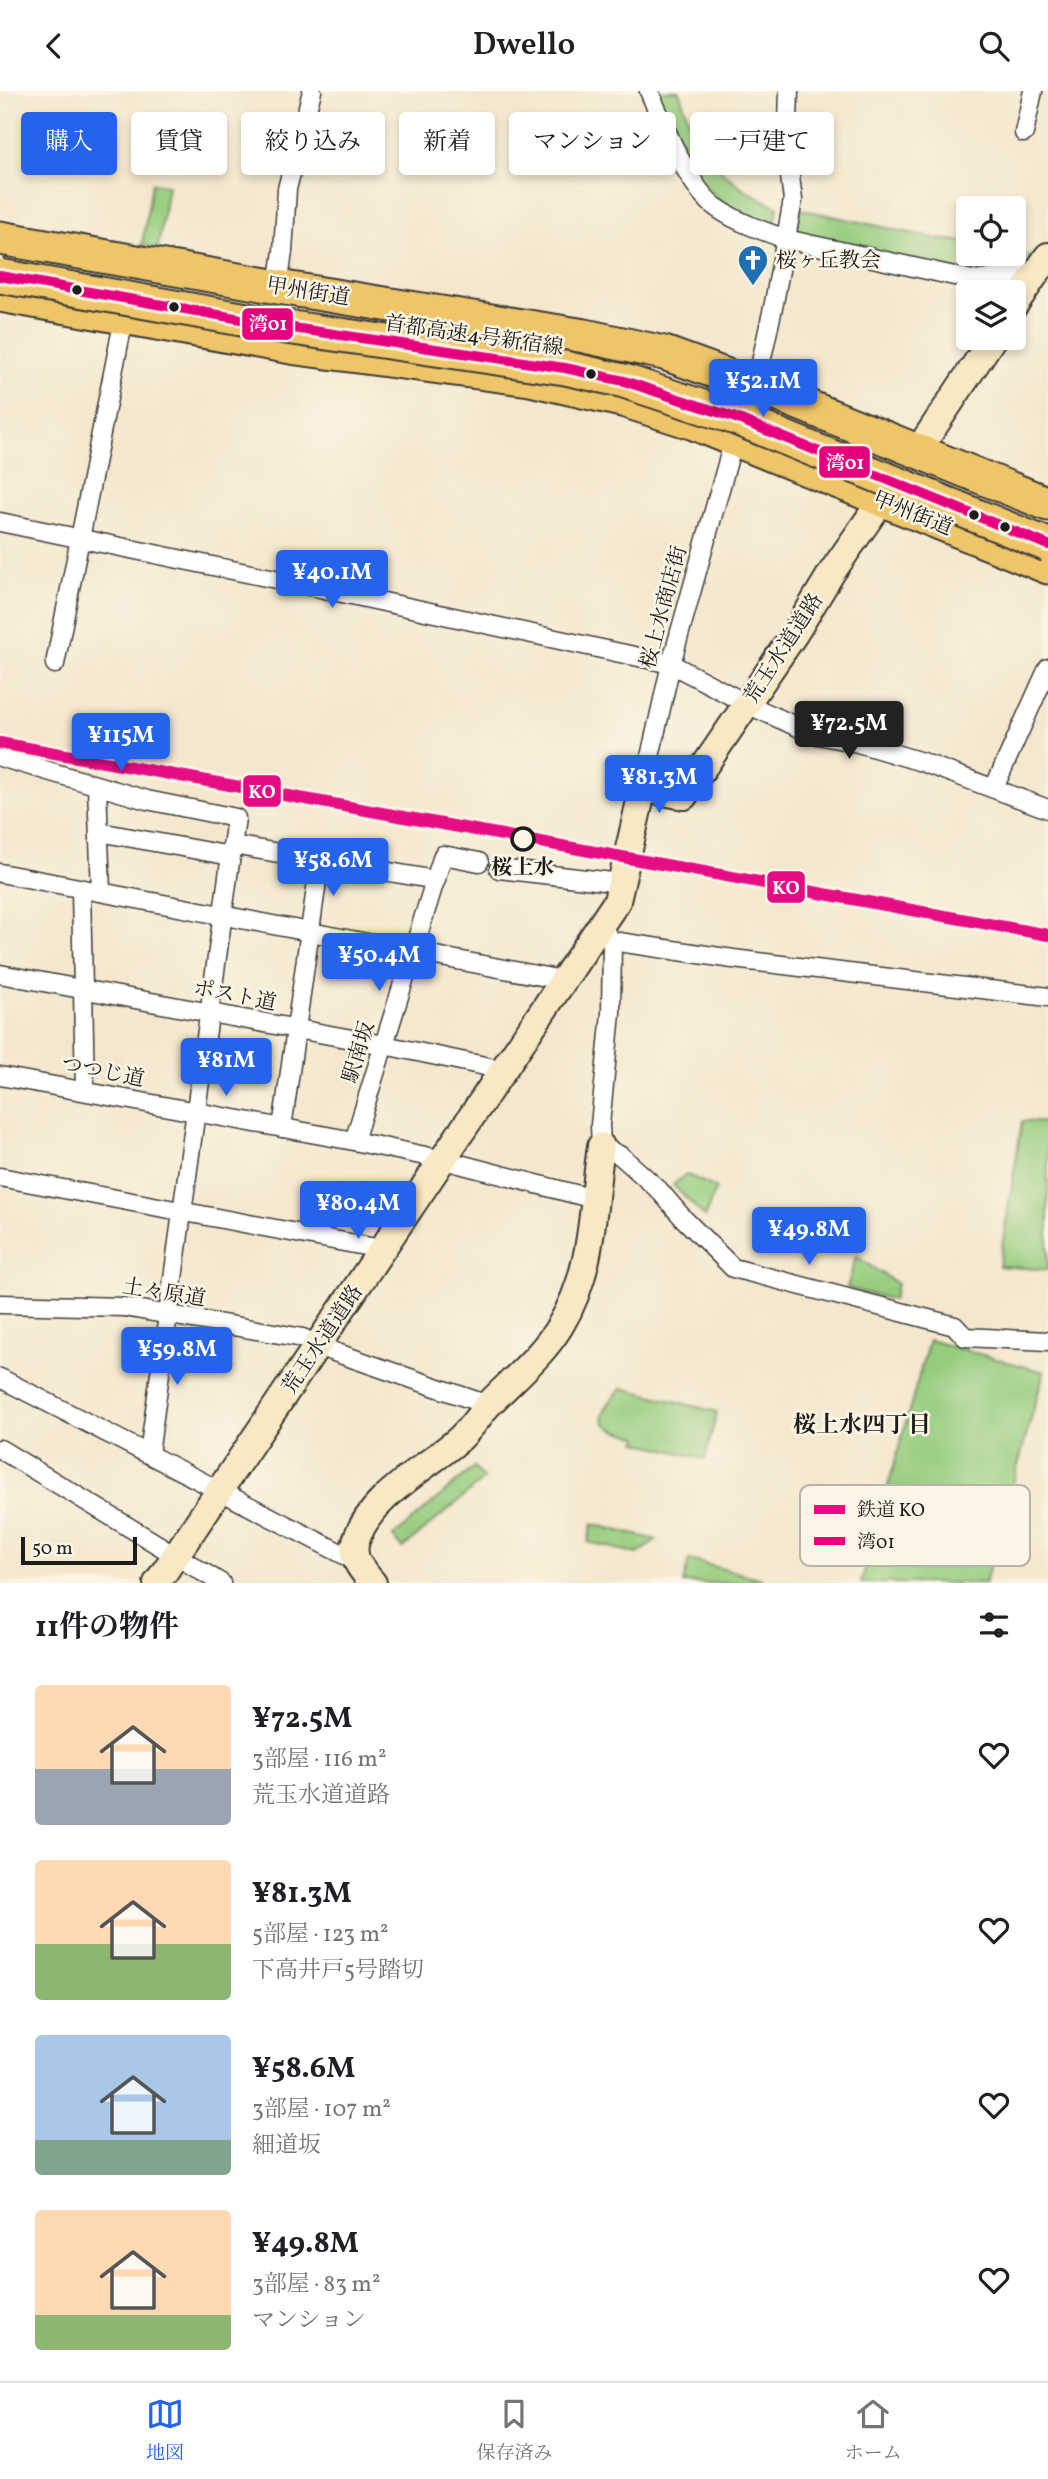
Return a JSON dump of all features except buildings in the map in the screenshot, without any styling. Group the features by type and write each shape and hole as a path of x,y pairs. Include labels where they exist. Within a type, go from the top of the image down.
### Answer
{"highway":[{"name":"甲州街道","path":"0,238 278,287 585,336 664,353 754,385 1048,504"},
{"name":"首都高速4号新宿線","path":"0,257 229,298 568,348 629,362 743,399 1048,524"},
{"name":"首都高速4号新宿線","path":"0,276 237,319 565,368 624,381 736,418 1048,545"},
{"name":"甲州街道","path":"0,295 297,348 530,379 626,401 735,439 1048,567"},
{"path":"694,423 711,370"},
{"path":"768,452 789,399"}],"main road":[{"path":"1026,290 1045,265"},
{"path":"917,452 985,350"},
{"name":"荒玉水道道路","path":"157,1583 381,1249 444,1160 562,980 606,934 617,901 643,788 684,796 795,633 832,572 883,500"},
{"path":"373,1583 356,1560 355,1542 366,1519 407,1478 459,1440 488,1405 547,1345 573,1302 587,1259 601,1146"}],"street":[{"path":"278,287 287,189 312,91"},
{"path":"649,91 680,158 697,186 715,207 762,231 786,239 977,281 1045,265"},
{"name":"桜上水商店街","path":"643,788 671,664 735,439 760,371 793,199 787,152 789,91"},
{"path":"1024,133 1033,91"},
{"path":"55,664 124,318"},
{"path":"0,522 671,664 747,704 813,734 858,743 922,762 1048,809"},
{"path":"994,788 1048,668"},
{"path":"0,757 147,800 236,818 149,1454"},
{"path":"97,786 102,892"},
{"path":"99,832 320,860 436,880"},
{"name":"駅南坂","path":"354,1141 443,855 480,863"},
{"path":"282,1128 320,860"},
{"path":"499,869 621,883"},
{"path":"0,873 562,980"},
{"path":"81,889 85,1090"},
{"path":"1048,997 733,959 606,934 611,1013 600,1125 601,1146 621,1156 659,1190 733,1268 955,1326 965,1337 1048,1341"},
{"name":"ポスト道","path":"0,974 384,1045 504,1070"},
{"name":"つつじ道","path":"0,1076 354,1141 444,1160 594,1199"},
{"path":"0,1177 381,1249"},
{"name":"土々原道","path":"0,1304 124,1307 303,1338 317,1346 488,1405"},
{"path":"0,1378 356,1560"},
{"path":"0,1449 221,1583"}],"green space":[{"path":"655,91 679,91 690,122 690,160 676,133 676,112 666,112"},
{"path":"697,175 725,175 757,197 778,207 774,230 728,208"},
{"path":"152,183 168,185 158,248 142,245"},
{"path":"800,209 956,241 956,266 1026,266 1026,256 1038,254 1027,269 979,276 796,237"},
{"path":"1022,1121 1048,1123 1048,1270 999,1266"},
{"path":"686,1174 716,1188 705,1217 673,1185"},
{"path":"856,1256 897,1284 893,1300 847,1288"},
{"path":"929,1340 1044,1372 1012,1485 888,1485"},
{"path":"622,1388 717,1412 705,1459 637,1442 639,1437 608,1426 603,1415"},
{"path":"474,1467 484,1479 403,1548 393,1537"},
{"path":"592,1524 657,1540 638,1554 588,1542"},
{"path":"689,1560 762,1579 761,1583 683,1583"},
{"path":"866,1566 990,1566 985,1583 861,1583"}],"rail line":[{"name":"KO","path":"0,743 1048,935"}],"transit line":[{"name":"湾01","path":"0,276 286,327 565,368 624,381 736,418 1048,545"}],"place":[{"name":"桜ヶ丘教会","path":"753,287"},
{"name":"桜上水","path":"523,839"}],"district":[{"name":"桜上水四丁目","path":"862,1424"}]}
